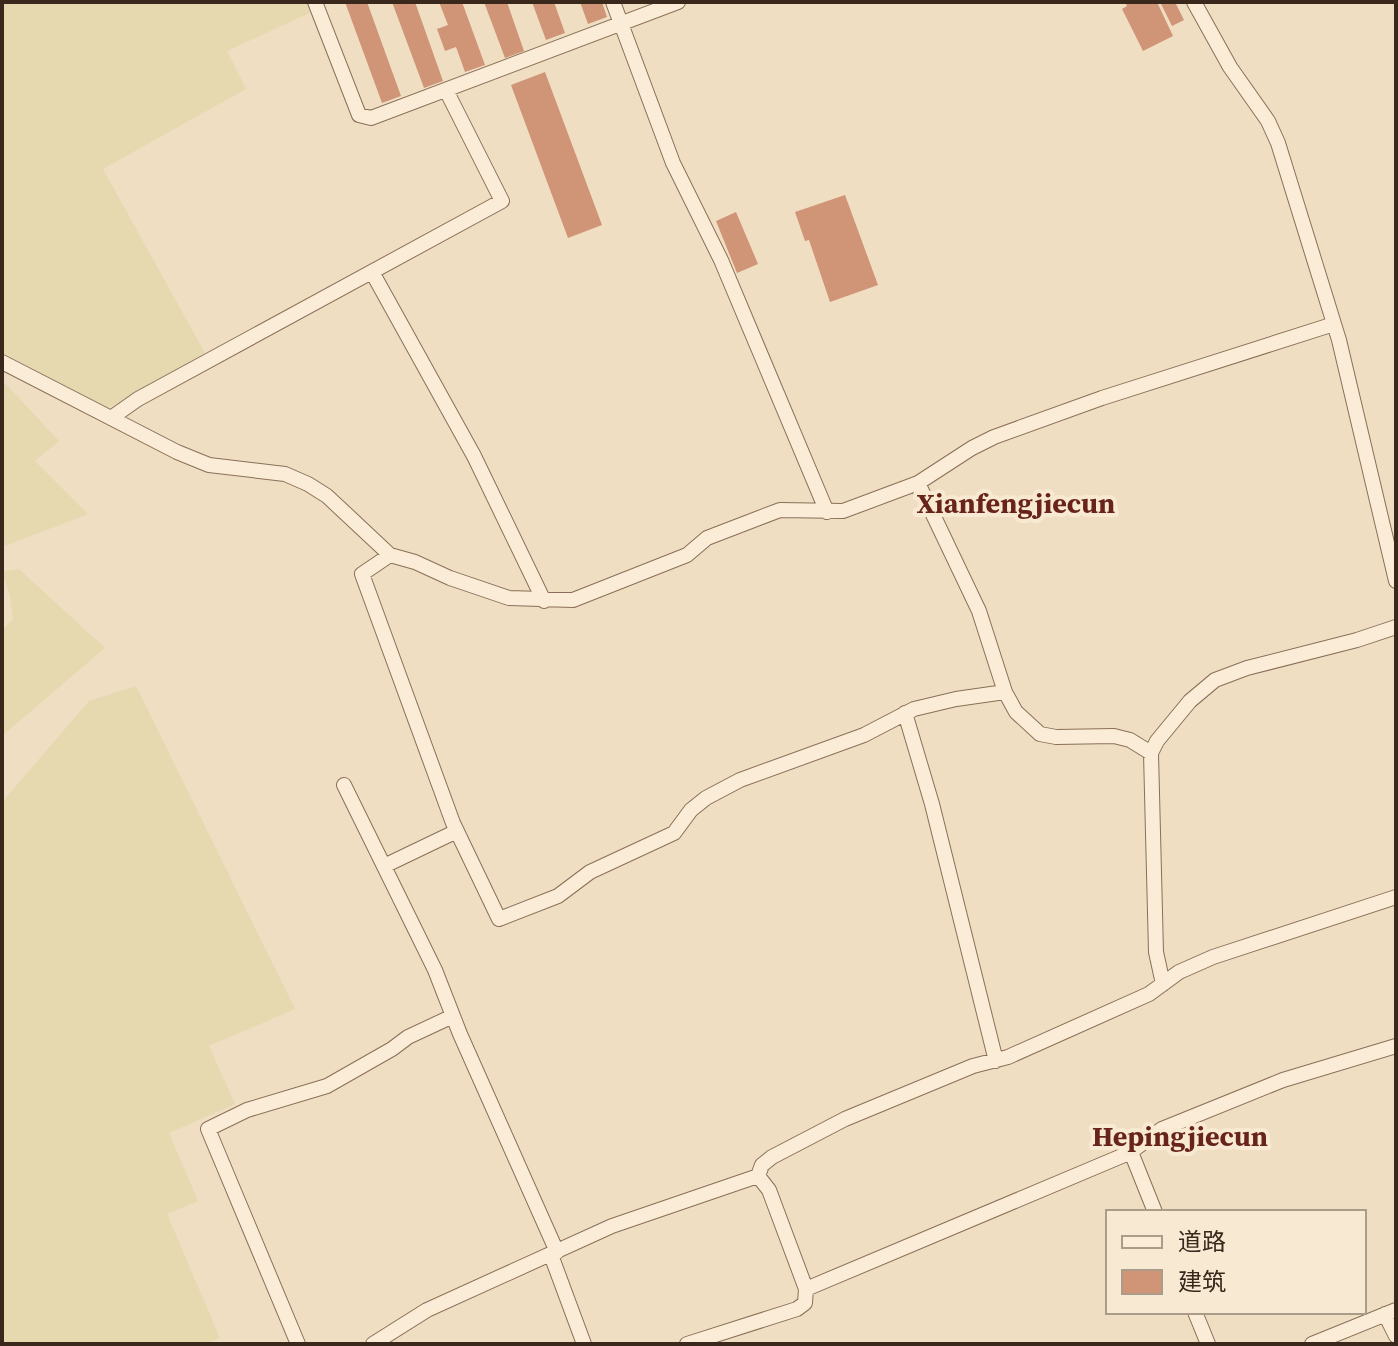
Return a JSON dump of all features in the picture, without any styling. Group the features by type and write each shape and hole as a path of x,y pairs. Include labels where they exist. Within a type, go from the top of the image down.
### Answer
{"street":[{"path":"315,2 359,115 371,118 678,2"},
{"path":"613,2 673,163 721,260 827,512"},
{"path":"1194,2 1230,67 1268,121 1278,143 1334,324 1396,581"},
{"path":"111,418 138,399 502,201 446,90"},
{"path":"372,272 474,456 544,601"},
{"path":"2,362 209,465 285,474 308,484 327,496 390,555 509,598 544,601 582,597 687,555 707,538 780,510 843,511 918,483 994,437 1102,398 1334,324"},
{"path":"918,483 979,611 1005,692 1016,712 1040,734 1056,737 1114,736 1130,740 1151,753"},
{"path":"390,555 362,574 457,831 499,919 558,896 590,872 674,833 691,810 706,798 740,780 864,735 905,713 956,699 1005,692"},
{"path":"1163,984 1156,952 1151,753 1157,741 1190,701 1215,680 1247,668 1396,627"},
{"path":"905,713 932,804 996,1061"},
{"path":"344,785 435,970 554,1253 584,1344"},
{"path":"384,866 457,831"},
{"path":"758,1176 762,1165 772,1157 845,1119 973,1066 1008,1057 1149,994 1179,972 1213,957 1396,897"},
{"path":"298,1344 208,1129 247,1110 327,1086 408,1037 453,1016"},
{"path":"806,1289 1131,1152 1162,1129 1283,1080 1396,1046"},
{"path":"1131,1152 1154,1210"},
{"path":"373,1344 427,1310 612,1226 758,1176"},
{"path":"687,1344 797,1309 805,1303 806,1289 769,1190 758,1176"},
{"path":"1312,1344 1391,1312 1396,1336"},
{"path":"1196,1314 1208,1344"}],"shaded area":[{"path":"2,2 308,2 312,12 227,51 246,89 103,169 205,353 107,409 2,352"},
{"path":"2,380 59,441 35,461 88,514 5,546 2,545"},
{"path":"19,569 105,648 2,736 2,630 13,619 2,572"},
{"path":"136,686 295,1009 209,1046 235,1104 169,1133 198,1201 167,1214 220,1338 207,1344 2,1344 2,802 89,701"}],"building":[{"path":"345,2 367,2 401,96 382,103"},
{"path":"392,2 415,2 443,81 424,88"},
{"path":"439,2 462,2 485,65 465,72 456,47 445,51 437,29 448,25"},
{"path":"484,2 507,2 524,51 505,58"},
{"path":"532,2 554,2 565,33 546,40"},
{"path":"580,2 602,2 607,17 588,24"},
{"path":"1125,2 1157,2 1173,36 1143,51 1122,9 1127,6"},
{"path":"1160,2 1175,2 1184,20 1172,26"},
{"path":"545,72 602,225 568,238 511,85"},
{"path":"845,195 878,285 830,302 809,240 805,241 795,212"},
{"path":"736,212 758,264 737,273 716,221"}],"district":[{"name":"Xianfengjiecun","path":"1016,503"},
{"name":"Hepingjiecun","path":"1180,1136"}]}
